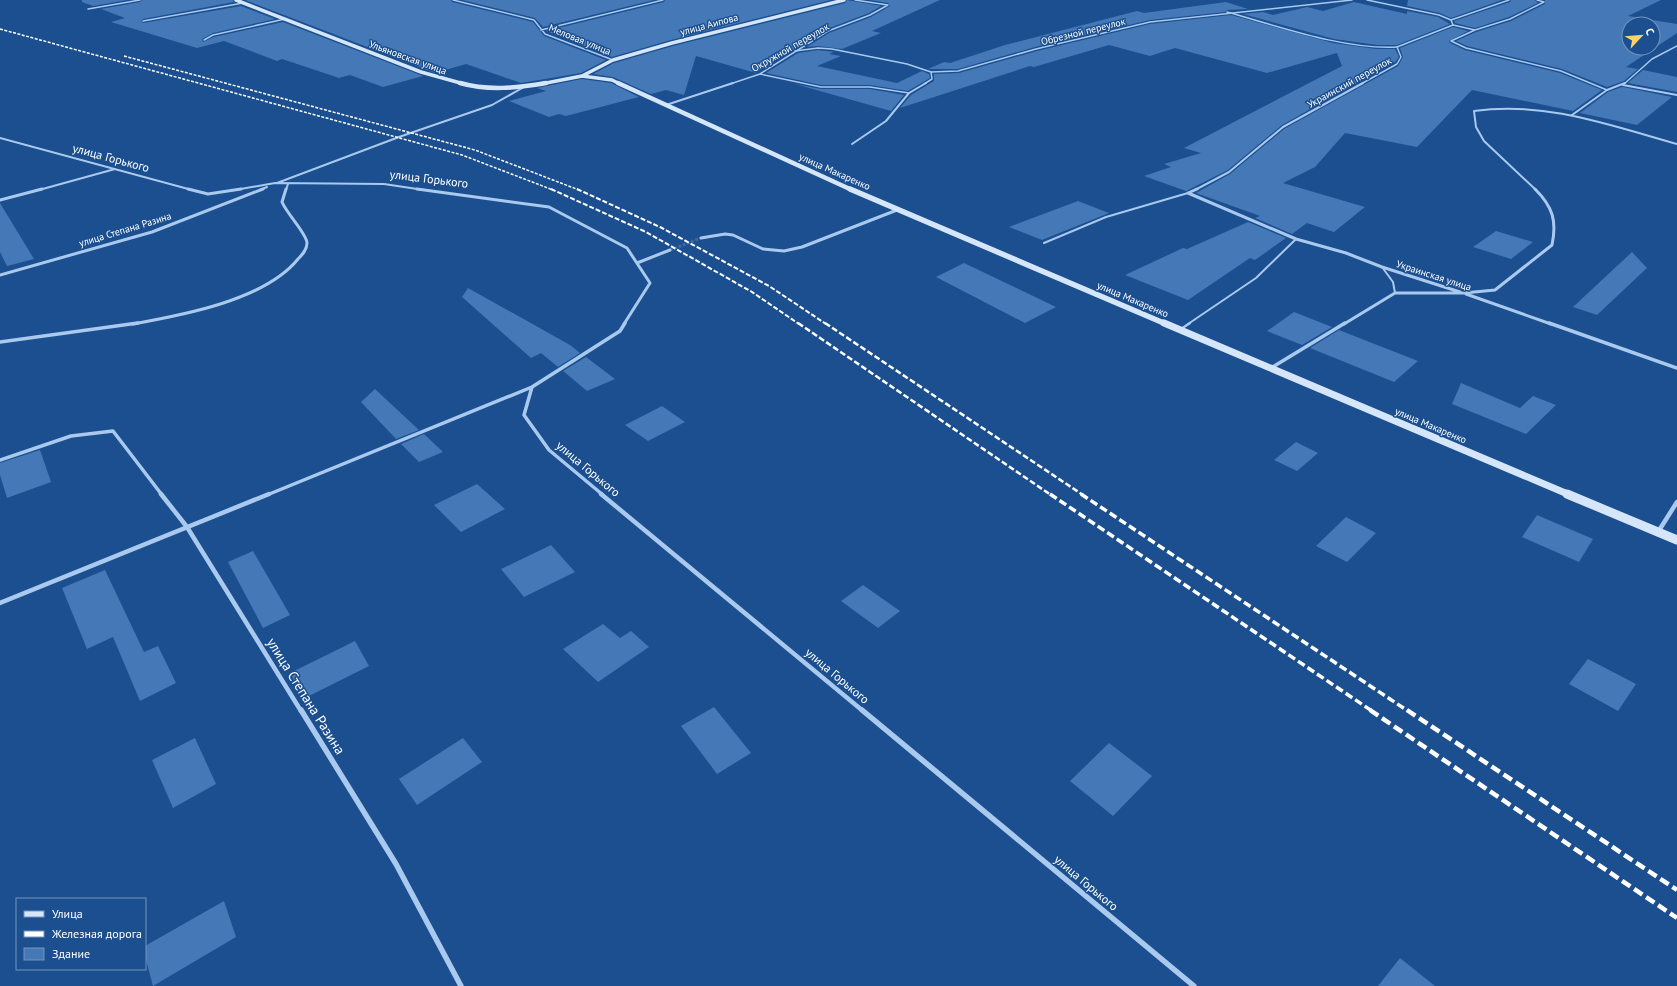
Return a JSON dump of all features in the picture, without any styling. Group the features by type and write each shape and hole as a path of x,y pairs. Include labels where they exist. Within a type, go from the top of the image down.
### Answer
{"main road":[{"name":"Ульяновская улица","path":"236,0 421,72 479,88 524,87 582,76"},
{"name":"улица Аипова","path":"582,76 613,60 731,27 844,0"},
{"name":"улица Макаренко","path":"582,76 612,80 897,210 1677,540"}],"street":[{"name":"Меловая улица","path":"453,0 534,20 545,34 613,60"},
{"path":"541,30 663,0"},
{"name":"Окружной переулок","path":"666,105 760,74 828,31 870,15 888,5 855,0"},
{"name":"Обрезной переулок","path":"931,72 958,71 1050,46 1150,22 1227,12 1352,0"},
{"path":"1453,25 1451,20 1509,0"},
{"name":"Украинский переулок","path":"1188,193 1229,172 1283,127 1397,64 1401,57 1397,48 1453,25"},
{"path":"1572,115 1607,90 1623,85 1652,59 1677,46"},
{"path":"852,144 886,121 909,93 932,79 931,72"},
{"path":"1623,85 1677,95"},
{"path":"275,184 399,137 492,104 524,87"},
{"path":"1270,368 1395,293 1464,293 1495,290 1552,245 1555,224 1546,200 1488,146 1473,122 1474,111 1490,107 1515,108 1572,115 1677,144"},
{"name":"улица Горького","path":"0,138 208,194 275,184 384,184 549,207 627,248 650,284 620,331 532,387 524,415 550,450 1194,986"},
{"path":"0,200 115,169"},
{"name":"улица Степана Разина","path":"0,275 152,232 275,184"},
{"path":"0,342 96,330 169,318 238,297 275,280 293,266 305,251 307,243 306,237 289,216 282,202 288,184"},
{"name":"Украинская улица","path":"1188,193 1296,239 1346,253 1382,267 1464,293 1677,368"},
{"path":"701,238 715,234 730,234 766,249 788,250 802,247 897,210"},
{"path":"637,263 670,250"},
{"path":"0,602 532,387"},
{"name":"улица Степана Разина","path":"0,460 71,436 113,431 187,527 396,864 460,986"},
{"path":"1658,532 1677,502"}],"lane":[{"path":"88,9 140,0"},
{"path":"1367,0 1439,15 1451,20"},
{"path":"1537,0 1544,2 1510,19 1475,30 1451,41 1466,48 1561,71 1575,78 1594,83 1607,90"},
{"path":"143,21 243,3"},
{"path":"1227,12 1315,36 1356,45 1397,48"},
{"path":"204,40 213,35 285,19"},
{"path":"1453,25 1475,30"},
{"path":"795,51 818,48 832,49 907,64 931,72"},
{"path":"760,74 821,87 870,87 909,93"},
{"path":"1044,243 1106,217 1188,193"},
{"path":"1180,330 1256,278 1296,239"},
{"path":"1382,267 1393,282 1395,293"}],"building":[{"path":"82,0 127,0 93,6 82,2"},
{"path":"142,0 233,0 234,2 143,19 141,21 143,23 241,6 275,19 213,33 202,39 203,42 214,37 283,22 423,76 383,87 350,75 339,78 282,59 277,61 224,41 197,48 111,22 125,18 101,9 140,2"},
{"path":"245,0 451,0 452,2 533,22 544,36 606,60 581,73 521,83 466,64 435,73"},
{"path":"462,0 654,0 543,27 535,18"},
{"path":"665,0 831,0 671,40 612,57 546,31 664,2"},
{"path":"847,0 881,6 869,13 827,29 756,73 696,56 684,95 666,90 651,94 613,77 593,74 614,63 673,46 845,3"},
{"path":"870,0 940,0 872,31 881,33 842,49 818,46 807,47 829,33 871,17 890,6 888,3"},
{"path":"1408,0 1502,0 1451,18 1440,13 1407,6"},
{"path":"1511,0 1535,0 1538,3 1509,17 1475,28 1455,23 1454,21 1510,2"},
{"path":"1545,0 1661,0 1628,16 1621,16 1621,56 1642,56 1626,67 1638,69 1624,81 1607,87 1562,69 1467,46 1456,41 1476,32 1511,21 1545,4"},
{"path":"1226,2 1248,9 1227,10 1225,12 1150,20 1035,47 958,69 928,69 944,62 950,63 1005,45 1137,11 1144,13"},
{"path":"1354,2 1407,14 1407,11 1438,17 1450,24 1397,45 1377,45 1334,39 1243,14 1263,12 1273,15 1307,7 1323,11"},
{"path":"1231,15 1333,43 1376,49 1395,49 1399,57 1395,62 1282,125 1228,170 1186,191 1144,176 1171,167 1164,164 1201,153 1184,148 1342,66 1337,53 1267,73 1175,48 1150,56 1109,45 1034,67 1030,66 900,108 911,95 934,81 934,74 959,73 1037,51 1150,24"},
{"path":"1661,21 1677,24 1677,33 1661,44"},
{"path":"1453,27 1468,31 1449,41 1450,43 1465,50 1560,73 1602,90 1573,111 1472,90 1417,147 1345,133 1315,167 1283,183 1365,207 1334,232 1307,223 1292,234 1255,218 1260,216 1196,193 1230,174 1284,129 1398,66 1403,57 1400,48"},
{"path":"818,50 834,52 829,54 841,56 817,66 897,83 922,71 929,74 930,78 908,91 870,85 821,85 766,73 798,53"},
{"path":"1643,70 1677,77 1677,92 1628,83"},
{"path":"582,79 611,83 639,97 566,116 559,114 549,117 509,101 546,91 537,88"},
{"path":"795,84 821,89 870,89 904,95 891,111"},
{"path":"1622,87 1672,97 1637,125 1580,113 1608,92"},
{"path":"1078,201 1109,213 1042,240 1009,227"},
{"path":"0,203 34,259 7,266 0,252"},
{"path":"1248,222 1286,238 1255,260 1250,258 1188,300 1125,275 1183,248 1187,249"},
{"path":"1496,231 1533,242 1511,259 1473,247"},
{"path":"1632,252 1647,268 1597,315 1573,307"},
{"path":"964,263 1056,307 1025,323 936,277"},
{"path":"468,288 570,345 580,353 558,367 541,353 531,358 462,297"},
{"path":"1294,312 1332,327 1302,345 1267,331"},
{"path":"1339,330 1418,361 1394,382 1310,348"},
{"path":"586,357 615,379 587,391 563,371"},
{"path":"1461,383 1520,408 1533,396 1556,405 1526,434 1452,404"},
{"path":"375,389 419,430 396,439 361,402"},
{"path":"662,406 685,422 648,441 625,425"},
{"path":"424,434 443,452 419,462 401,444"},
{"path":"1296,442 1318,453 1297,471 1274,460"},
{"path":"40,450 51,482 7,498 0,475 0,463"},
{"path":"477,484 505,509 461,532 434,505"},
{"path":"1537,515 1593,539 1579,562 1522,537"},
{"path":"1346,517 1376,533 1347,562 1316,546"},
{"path":"551,545 575,572 524,597 501,569"},
{"path":"253,551 290,615 263,628 228,562"},
{"path":"105,570 144,652 158,646 176,683 140,701 113,637 87,649 62,588"},
{"path":"863,585 900,611 878,628 841,601"},
{"path":"603,624 620,638 631,631 649,647 598,682 563,649"},
{"path":"355,641 369,666 303,699 290,673"},
{"path":"1588,659 1636,684 1618,711 1569,684"},
{"path":"714,707 751,753 717,774 681,726"},
{"path":"195,738 216,784 173,808 152,760"},
{"path":"463,738 482,762 417,805 399,779"},
{"path":"1109,743 1152,776 1113,816 1070,781"},
{"path":"224,901 236,937 153,986 146,960 146,945"},
{"path":"1400,958 1435,986 1378,986"}],"tunnel":[{"path":"670,250 701,238"}],"railway":[{"path":"0,29 462,155 553,190"},
{"path":"124,56 475,150 579,190"},
{"path":"551,189 646,232 752,292 799,324"},
{"path":"577,189 660,227 769,286 826,324"},
{"path":"798,323 1051,495"},
{"path":"825,323 1083,495"},
{"path":"1050,494 1372,711"},
{"path":"1081,494 1408,711"},
{"path":"1370,710 1677,918"},
{"path":"1407,710 1677,890"}]}
